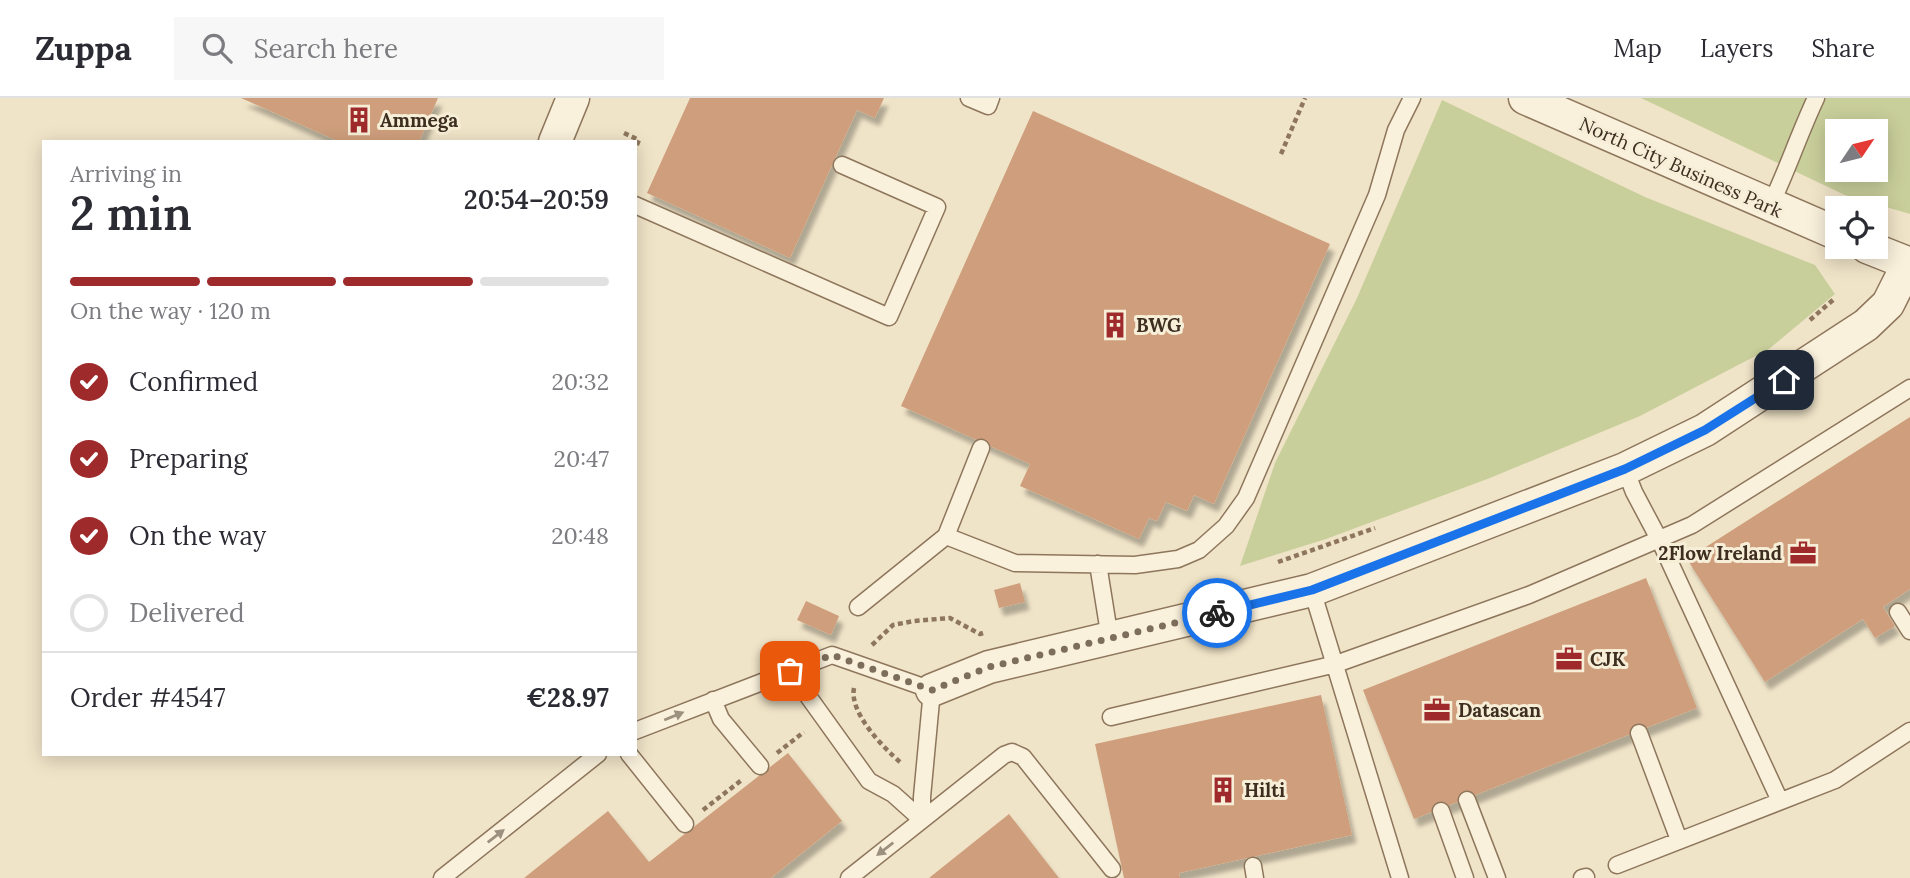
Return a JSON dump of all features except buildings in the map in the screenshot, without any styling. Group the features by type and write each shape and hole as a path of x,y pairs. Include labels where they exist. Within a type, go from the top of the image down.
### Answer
{"street":[{"path":"556,140 573,98"},
{"name":"North City Business Park","path":"1525,98 1825,229"},
{"path":"932,690 989,667 1312,590 1625,469 1705,430 1866,325 1888,304 1909,264 1888,256"}],"lane":[{"path":"969,98 988,106 991,98"},
{"path":"946,536 1015,564 1135,565 1178,559 1199,550 1226,526 1246,498 1377,195 1396,130 1412,98"},
{"path":"1770,206 1816,98"},
{"path":"637,206 889,317 937,207 842,165"},
{"path":"1111,717 1336,664 1529,595 1692,525 1910,388"},
{"path":"858,607 946,536 981,448"},
{"path":"1625,469 1780,801"},
{"path":"1098,565 1110,639"},
{"path":"1312,590 1400,878"},
{"path":"1898,612 1910,631"},
{"path":"637,730 832,655 859,663 932,690 922,820"},
{"path":"790,671 869,781 893,794 922,820"},
{"path":"713,700 721,719 760,766"},
{"path":"1617,865 1835,780 1910,731"},
{"path":"1639,733 1679,840"},
{"path":"849,878 1004,755 1012,752 1023,757 1112,869"},
{"path":"442,878 595,756"},
{"path":"631,756 685,824"},
{"path":"1467,800 1497,878"},
{"path":"1441,811 1465,878"}],"path":[{"path":"1281,154 1305,98"},
{"path":"624,133 639,140 637,144"},
{"path":"1801,328 1833,300"},
{"path":"1274,564 1384,525"},
{"path":"902,764 881,746 857,709 852,696 859,663 893,625 950,618 980,634 992,631"}],"green space":[{"path":"1641,98 1910,98 1910,214 1888,208 1888,196 1848,196"},
{"path":"1442,100 1645,197 1815,265 1835,294 1769,349 1640,416 1490,478 1326,539 1240,566 1275,463 1357,298"}],"way so far":[{"path":"790,671 832,655 932,690 989,667 1217,613"}],"place":[{"name":"Ammega","path":"359,120"},
{"name":"BWG","path":"1115,325"},
{"name":"2Flow Ireland","path":"1803,553"},
{"name":"CJK","path":"1569,659"},
{"name":"Datascan","path":"1437,710"},
{"name":"Hilti","path":"1223,790"}],"route":[{"path":"1217,613 1312,590 1625,469 1705,430 1784,380"}]}
